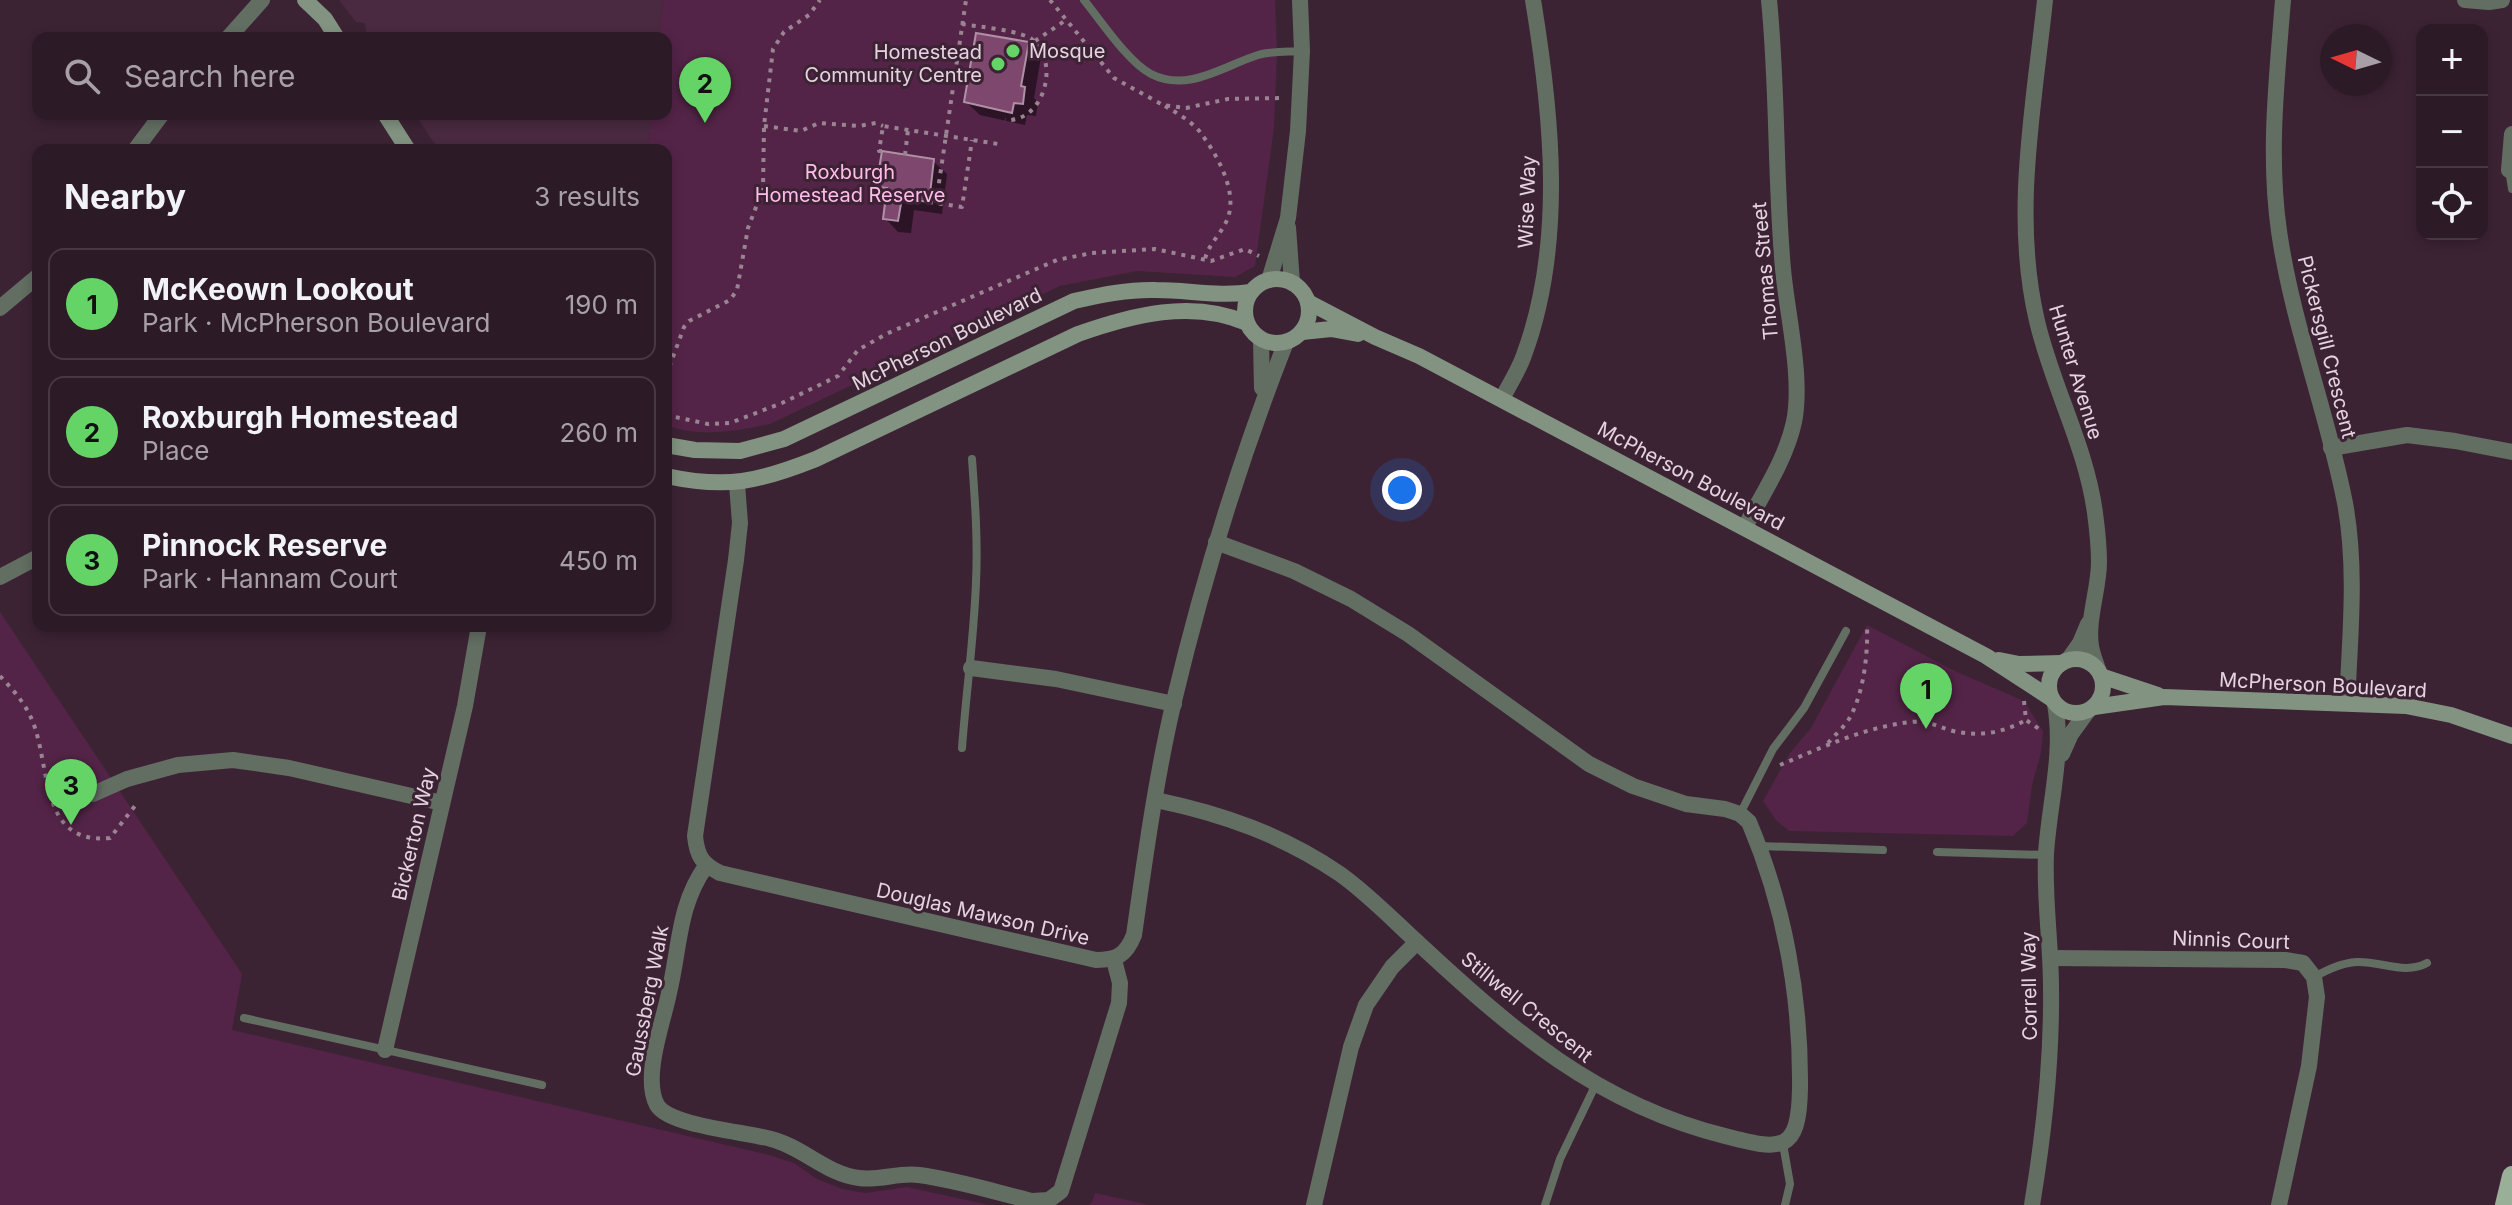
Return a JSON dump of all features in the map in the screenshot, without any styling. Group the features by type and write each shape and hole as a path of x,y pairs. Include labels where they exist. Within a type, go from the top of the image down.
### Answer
{"main road":[{"path":"2505,1205 2512,1176"}],"street":[{"path":"233,32 262,0"},
{"path":"305,0 325,19 333,32"},
{"path":"1292,283 1288,218 1298,131 1302,51 1300,0"},
{"name":"Wise Way","path":"1502,399 1523,357 1541,299 1549,231 1547,100 1533,0"},
{"name":"Thomas Street","path":"1745,527 1783,454 1794,420 1796,381 1783,270 1775,59 1769,0"},
{"name":"Hunter Avenue","path":"2045,0 2024,219 2028,269 2036,320 2049,367 2085,465 2095,512 2099,562 2091,645 2100,673"},
{"name":"Pickersgill Crescent","path":"2283,0 2273,175 2288,279 2345,503 2351,559 2347,703"},
{"path":"2465,0 2504,0 2512,12"},
{"path":"140,144 158,120"},
{"path":"389,120 404,144"},
{"path":"2509,170 2512,134"},
{"path":"1247,323 1245,312 1251,292 1271,272 1288,218"},
{"path":"672,477 737,484 778,474 816,459 1078,334 1115,321 1152,313 1197,310 1228,315 1247,323 1261,340 1275,344 1286,342 1302,332 1309,313 1308,302 1301,290 1271,272"},
{"path":"0,308 32,281"},
{"name":"McPherson Boulevard","path":"672,446 740,451 784,439 1074,301 1152,289 1229,295 1251,292"},
{"name":"McPherson Boulevard","path":"1308,302 1502,399 1986,656 2053,701"},
{"name":"McPherson Boulevard","path":"1302,332 1331,329 1375,337"},
{"name":"Douglas Mawson Drive","path":"1261,340 1264,363 1261,405"},
{"name":"Douglas Mawson Drive","path":"706,866 720,873 1096,960 1114,960 1128,950 1134,935 1149,832 1174,704 1216,542 1261,405 1286,342"},
{"path":"2331,448 2407,435 2512,452"},
{"path":"706,866 696,854 695,836 736,560 740,523 737,484"},
{"path":"1216,542 1294,571 1351,599 1408,634 1589,764 1633,786 1686,804 1725,809 1740,814 1749,822 1779,909 1792,975 1800,1051 1799,1113 1794,1133 1783,1144"},
{"path":"0,577 32,560"},
{"name":"Hunter Avenue","path":"2065,661 2080,643 2093,612"},
{"name":"Bickerton Way","path":"385,1050 472,675 478,632"},
{"name":"McPherson Boulevard","path":"1986,656 2019,664 2065,661"},
{"path":"2084,660 2100,673 2103,693 2090,709 2069,713 2053,701 2049,683 2056,668 2065,661 2084,660"},
{"path":"971,668 1056,679 1174,704"},
{"name":"McPherson Boulevard","path":"2100,673 2164,697"},
{"name":"McPherson Boulevard","path":"2090,709 2164,697 2347,703 2406,706 2512,728"},
{"name":"Correll Way","path":"2032,1205 2044,1136 2050,1060 2051,958 2046,855 2060,731 2053,701"},
{"name":"Correll Way","path":"2057,766 2071,734 2090,709"},
{"name":"McPherson Boulevard","path":"2478,723 2512,736"},
{"path":"93,794 127,779 178,765 233,760 289,768 442,803"},
{"name":"Stillwell Crescent","path":"1156,800 1205,810 1252,826 1301,849 1342,875 1543,1051 1595,1086 1638,1108 1692,1128 1762,1146 1783,1144"},
{"name":"Gaussberg Walk","path":"706,866 686,900 652,1068 650,1090 659,1109 677,1119 774,1139 797,1148 833,1171 858,1178 882,1178 902,1173 921,1175 1032,1201 1049,1200 1061,1191 1119,1003 1120,983 1114,960"},
{"path":"1314,1205 1351,1047 1366,1005 1392,967 1417,942"},
{"name":"Ninnis Court","path":"2051,958 2285,960 2303,963 2314,977"},
{"path":"2279,1205 2309,1066 2317,997 2314,977"}],"lane":[{"path":"1084,0 1150,74 1177,82 1201,78 1260,54 1302,51"},
{"path":"2509,170 2512,189"},
{"path":"962,748 977,579 972,459"},
{"path":"1740,814 1773,749 1804,708 1846,631"},
{"path":"1759,846 1883,850"},
{"path":"1937,852 2046,855"},
{"path":"2314,977 2331,968 2357,962 2416,969 2427,963"},
{"path":"244,1018 542,1085"},
{"path":"1545,1205 1560,1159 1595,1086"},
{"path":"1783,1144 1790,1184 1785,1205"}],"path":[{"path":"672,360 684,327 730,300 737,290 748,228 763,189 764,126 773,49 784,32 809,15 820,0"},
{"path":"936,203 966,0"},
{"path":"1035,41 1066,20"},
{"path":"962,24 1035,41 1047,71 1047,83 1034,106 1013,121 1005,120"},
{"path":"1163,105 1200,131 1229,186 1230,213 1223,229 1207,250 1205,259"},
{"path":"764,126 801,131 819,123 859,126 876,123 998,144"},
{"path":"882,151 879,151 883,126"},
{"path":"905,155 908,130"},
{"path":"929,202 962,207 972,140"},
{"path":"672,416 708,424 730,423 782,403 838,376 858,350 886,334 1057,260 1092,253 1155,249 1211,261 1245,249 1271,272"},
{"path":"1826,745 1849,719 1858,697 1868,644 1867,625"},
{"path":"0,676 26,706 36,729 49,795 59,816 75,835 93,840 110,838 138,802"},
{"path":"2026,720 2024,701 2030,683"},
{"path":"1762,773 1865,731 1912,721 1983,734 2005,731 2026,720"},
{"path":"2026,720 2043,731 2060,731"}],"shaded area":[{"path":"339,0 663,0 660,32 366,32 365,23 356,22"},
{"path":"419,120 650,120 648,144 434,143"}],"green space":[{"name":"Roxburgh Homestead Reserve","path":"663,0 1275,0 1277,52 1274,128 1255,266 1235,277 1137,271 1060,286 770,424 704,432 672,427 672,144 648,144 650,120 672,120 672,32 660,32"},
{"path":"0,612 242,974 232,1030 769,1155 794,1163 817,1179 842,1189 865,1193 907,1187 989,1205 0,1205"},
{"path":"1867,625 1957,672 2024,701 2043,731 2027,823 2013,836 1789,831 1776,820 1763,801 1790,753 1811,728"},
{"path":"1095,1193 1149,1205 1088,1205"}],"building":[{"name":"Homestead Community Centre","path":"976,33 1029,42 1021,86 1025,87 1023,104 1014,103 1012,113 964,102"},
{"path":"882,151 934,159 929,202 902,198 898,221 883,219 887,188 876,187"}],"place":[{"name":"Mosque","path":"1013,51"},
{"name":"Homestead Community Centre","path":"998,64"},
{"name":"Roxburgh Homestead","path":"705,123"},
{"name":"McKeown Lookout","path":"1926,729"},
{"name":"Pinnock Reserve","path":"71,825"}]}
